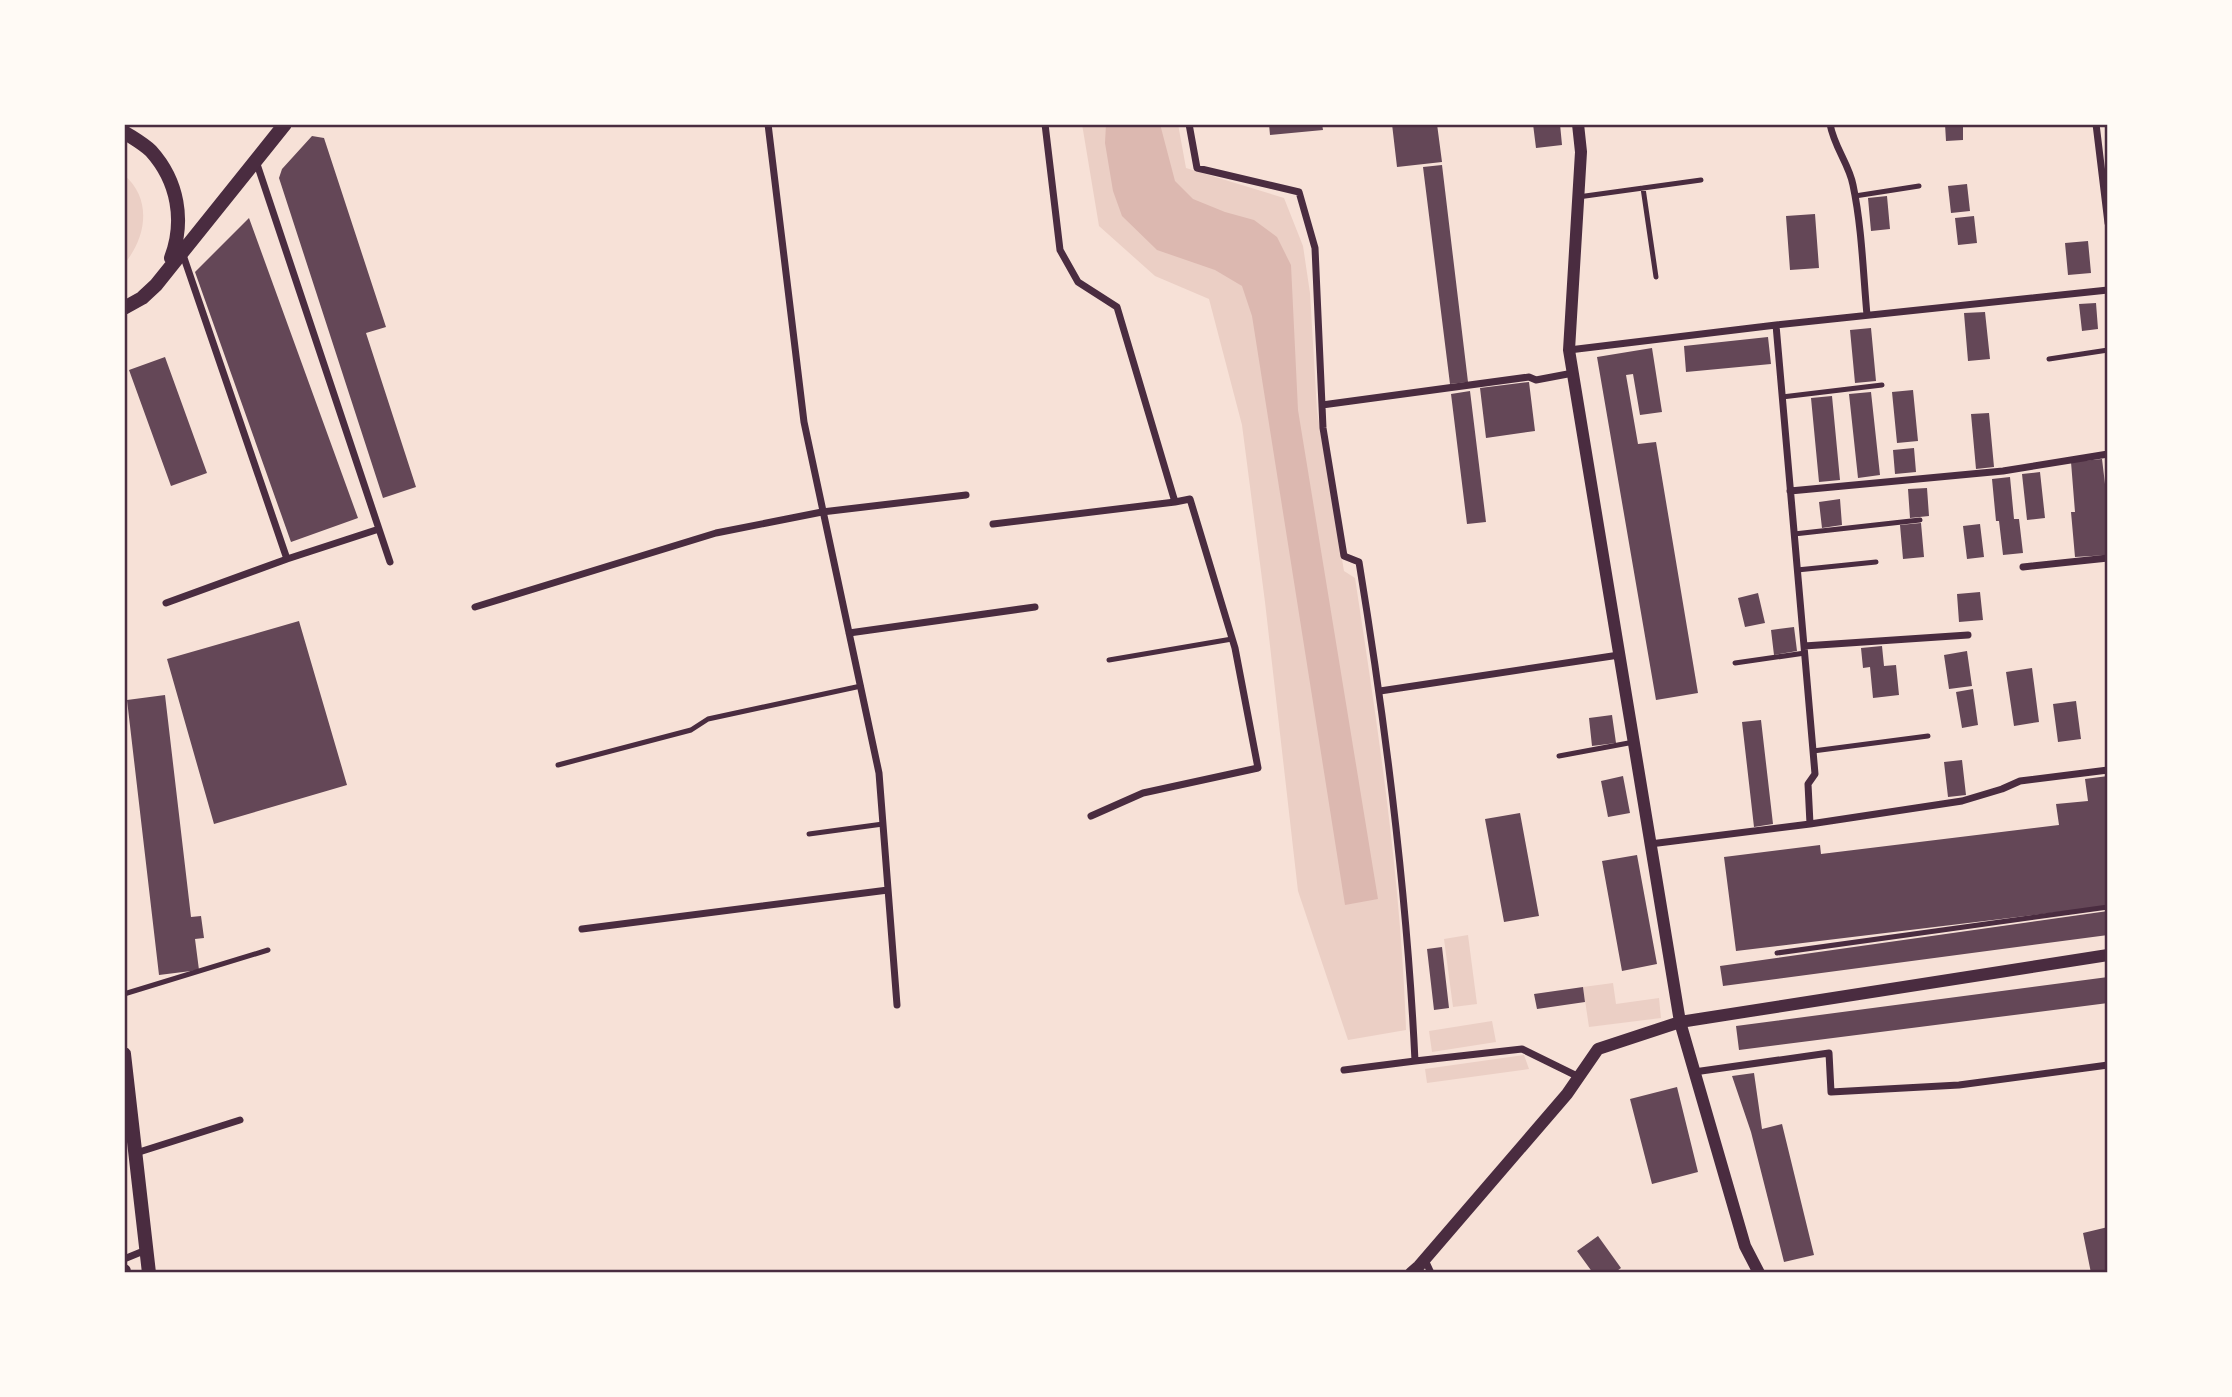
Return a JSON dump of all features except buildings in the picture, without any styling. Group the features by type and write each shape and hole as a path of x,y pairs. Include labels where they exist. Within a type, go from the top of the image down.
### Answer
{"main road":[{"path":"124,321 285,124"},
{"path":"124,132 150,150 169,176 179,206 178,239 167,269"},
{"path":"124,308 142,298"},
{"path":"124,1054 149,1273"}],"street":[{"path":"768,124 804,422 879,772 897,1005"},
{"path":"1045,124 1060,250 1078,282 1117,307 1175,502"},
{"path":"1189,124 1197,168 1299,192 1315,248 1323,428 1344,556 1359,562 1380,691 1410,966 1415,1061"},
{"path":"1578,124 1581,152 1569,350 1680,1022 1745,1246 1759,1273"},
{"path":"1830,124 1833,141 1853,181 1867,315"},
{"path":"2096,124 2108,223"},
{"path":"256,161 390,562"},
{"path":"182,251 287,559"},
{"path":"1569,350 2108,290"},
{"path":"1776,325 1815,774 1808,784 1810,824"},
{"path":"1322,405 1529,377 1536,380 1573,373"},
{"path":"1790,491 2003,471 2108,454"},
{"path":"475,607 716,533 822,512 966,495"},
{"path":"993,524 1190,499 1232,639 1258,768 1143,793 1091,816"},
{"path":"166,603 379,529"},
{"path":"2023,567 2108,558"},
{"path":"849,633 1035,607"},
{"path":"1805,649 1968,635"},
{"path":"1380,691 1619,654"},
{"path":"1650,844 1962,802 2020,781 2108,770"},
{"path":"582,929 888,890"},
{"path":"1411,1273 1567,1094 1598,1049 1680,1022 2108,955"},
{"path":"1344,1070 1522,1049 1579,1077"},
{"path":"1694,1072 1829,1053 1831,1092 1959,1085 2108,1065"},
{"path":"136,1153 240,1120"},
{"path":"124,1259 146,1250"},
{"path":"1425,1260 1431,1273"}],"lane":[{"path":"1578,197 1701,180"},
{"path":"1855,196 1919,186"},
{"path":"1643,188 1656,277"},
{"path":"2049,359 2108,350"},
{"path":"1782,397 1882,385"},
{"path":"1794,534 1920,520"},
{"path":"1797,570 1876,562"},
{"path":"1109,660 1232,639"},
{"path":"1735,663 1805,649"},
{"path":"558,765 691,730 708,719 860,686"},
{"path":"1813,751 1928,736"},
{"path":"1559,756 1634,742"},
{"path":"809,834 883,824"},
{"path":"1777,953 2108,907"},
{"path":"124,994 268,950"}],"shaded area":[{"path":"1082,124 1178,124 1186,168 1284,198 1303,246 1310,293 1317,411 1344,571 1355,578 1380,747 1394,860 1406,1030 1348,1040 1298,891 1242,425 1209,299 1155,276 1099,226"},
{"path":"1106,124 1160,124 1175,181 1193,199 1254,220 1277,237 1291,265 1298,410 1378,899 1345,905 1252,316 1242,286 1215,270 1157,250 1122,216 1113,191 1105,143"},
{"path":"124,175 139,196 143,219 137,243 124,264"},
{"path":"1468,935 1477,1004 1453,1007 1444,939"},
{"path":"1613,983 1616,1004 1659,998 1661,1018 1589,1027 1583,987"},
{"path":"1492,1021 1496,1042 1432,1052 1429,1031"},
{"path":"1524,1055 1529,1069 1427,1083 1425,1069"}]}
